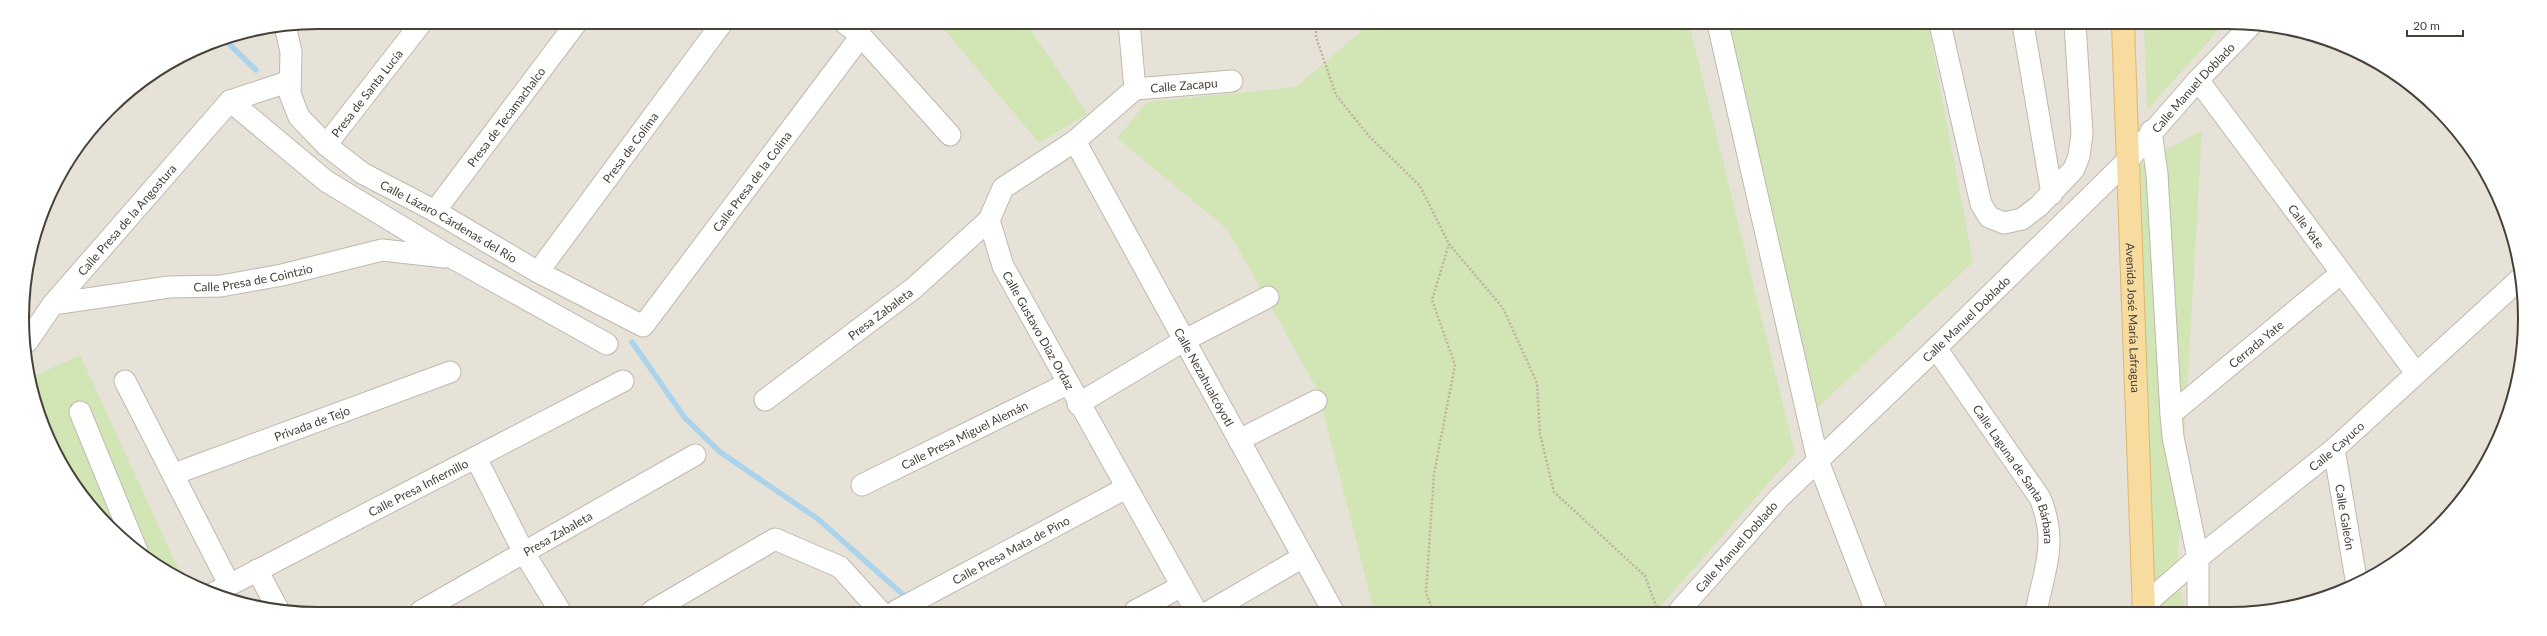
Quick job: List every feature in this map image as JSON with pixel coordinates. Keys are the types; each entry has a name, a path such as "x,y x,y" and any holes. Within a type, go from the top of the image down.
{"main road":[{"name":"Avenida José María Lafragua","path":"2124,29 2143,607"}],"street":[{"name":"Presa de Santa Lucía","path":"326,145 417,29"},
{"name":"Presa de Tecamachalco","path":"435,211 572,29"},
{"name":"Presa de Colima","path":"538,272 717,29"},
{"path":"852,29 861,36 950,135"},
{"path":"989,220 1004,188 1075,141 1135,89 1130,29"},
{"path":"1719,29 1818,461 1874,607"},
{"path":"1941,29 1981,204 1989,217 2004,223 2022,219 2046,200 2074,169 2079,156 2082,134 2075,29"},
{"path":"2024,29 2046,200 2054,232"},
{"name":"Calle Manuel Doblado","path":"1683,607 1779,498 1936,348 2129,159 2151,131 2245,30"},
{"name":"Calle Lázaro Cárdenas del Río","path":"287,31 291,52 290,94 299,117 326,145 362,173 435,211 538,272 643,326"},
{"name":"Calle Presa de la Colina","path":"643,326 861,36"},
{"name":"Calle Yate","path":"2198,80 2340,274 2416,374"},
{"path":"230,101 290,81"},
{"name":"Calle Zacapu","path":"1135,89 1232,81"},
{"name":"Calle Presa de Cointzio","path":"230,101 326,181 451,258 607,344"},
{"name":"Calle Presa de la Angostura","path":"30,338 53,304 230,101"},
{"path":"2151,131 2157,174 2173,437 2198,558 2198,607"},
{"name":"Calle Nezahualcóyotl","path":"1075,141 1330,607"},
{"name":"Calle Gustavo Díaz Ordaz","path":"989,220 1003,266 1078,404 1193,607"},
{"name":"Presa Zabaleta","path":"765,400 914,288 989,220"},
{"name":"Calle Presa de Cointzio","path":"53,304 169,287 221,286 282,275 382,250 451,258"},
{"name":"Cerrada Yate","path":"2171,414 2340,274"},
{"name":"Calle Cayuco","path":"2145,607 2198,558 2334,449 2516,282"},
{"path":"1078,404 1185,340 1268,297"},
{"name":"Calle Laguna de Santa Bárbara","path":"1936,348 2040,498 2047,517 2050,544 2037,607"},
{"name":"Privada de Tejo","path":"174,474 450,372"},
{"path":"125,381 174,474 221,589"},
{"name":"Calle Presa Infiernillo","path":"221,589 623,381"},
{"name":"Calle Presa Miguel Alemán","path":"862,485 1067,384"},
{"path":"1240,440 1316,401"},
{"path":"80,412 132,539"},
{"name":"Calle Galeón","path":"2334,449 2355,578"},
{"name":"Presa Zabaleta","path":"428,607 695,455"},
{"path":"476,458 524,552 558,607"},
{"name":"Calle Presa Mata de Pino","path":"900,607 1126,488"},
{"path":"659,607 775,539 840,566 887,607"},
{"path":"1218,607 1303,557"},
{"path":"257,570 275,604"},
{"path":"1144,607 1182,586"}],"path":[{"path":"1316,29 1316,37 1336,95 1370,136 1420,186 1450,244 1503,308 1537,383 1540,434 1554,492 1645,576 1656,607"},
{"path":"1431,607 1426,593 1434,474 1456,365 1432,300 1450,244"}],"shaded area":[{"path":"2229,29 2267,31 2322,44 2374,68 2390,78 2420,101 2446,127 2458,142 2469,157 2488,190 2503,225 2508,243 2516,280 2518,318 2516,356 2503,411 2488,446 2469,479 2458,494 2446,509 2420,535 2390,558 2374,568 2340,585 2304,597 2267,605 2229,607 318,607 280,605 225,592 173,568 157,558 127,535 101,509 78,479 68,462 51,429 44,411 31,356 29,318 31,280 44,225 68,173 78,157 101,127 127,101 142,89 173,68 190,59 225,44 243,39 280,31"}],"green space":[{"path":"944,29 1030,29 1087,114 1039,143"},
{"path":"1364,29 1690,29 1795,453 1660,607 1373,607 1318,391 1227,229 1117,138 1147,102 1296,87"},
{"path":"1727,29 1929,29 1973,262 1815,410"},
{"path":"2144,29 2219,29 2147,110"},
{"path":"2202,130 2177,569 2184,607 2149,607 2134,168"},
{"path":"80,355 180,572 157,558 127,535 101,509 89,494 68,462 51,429 44,411 35,376"}],"waterway":[{"path":"228,43 256,70"},
{"path":"632,342 685,418 720,452 818,519 908,599"}]}
